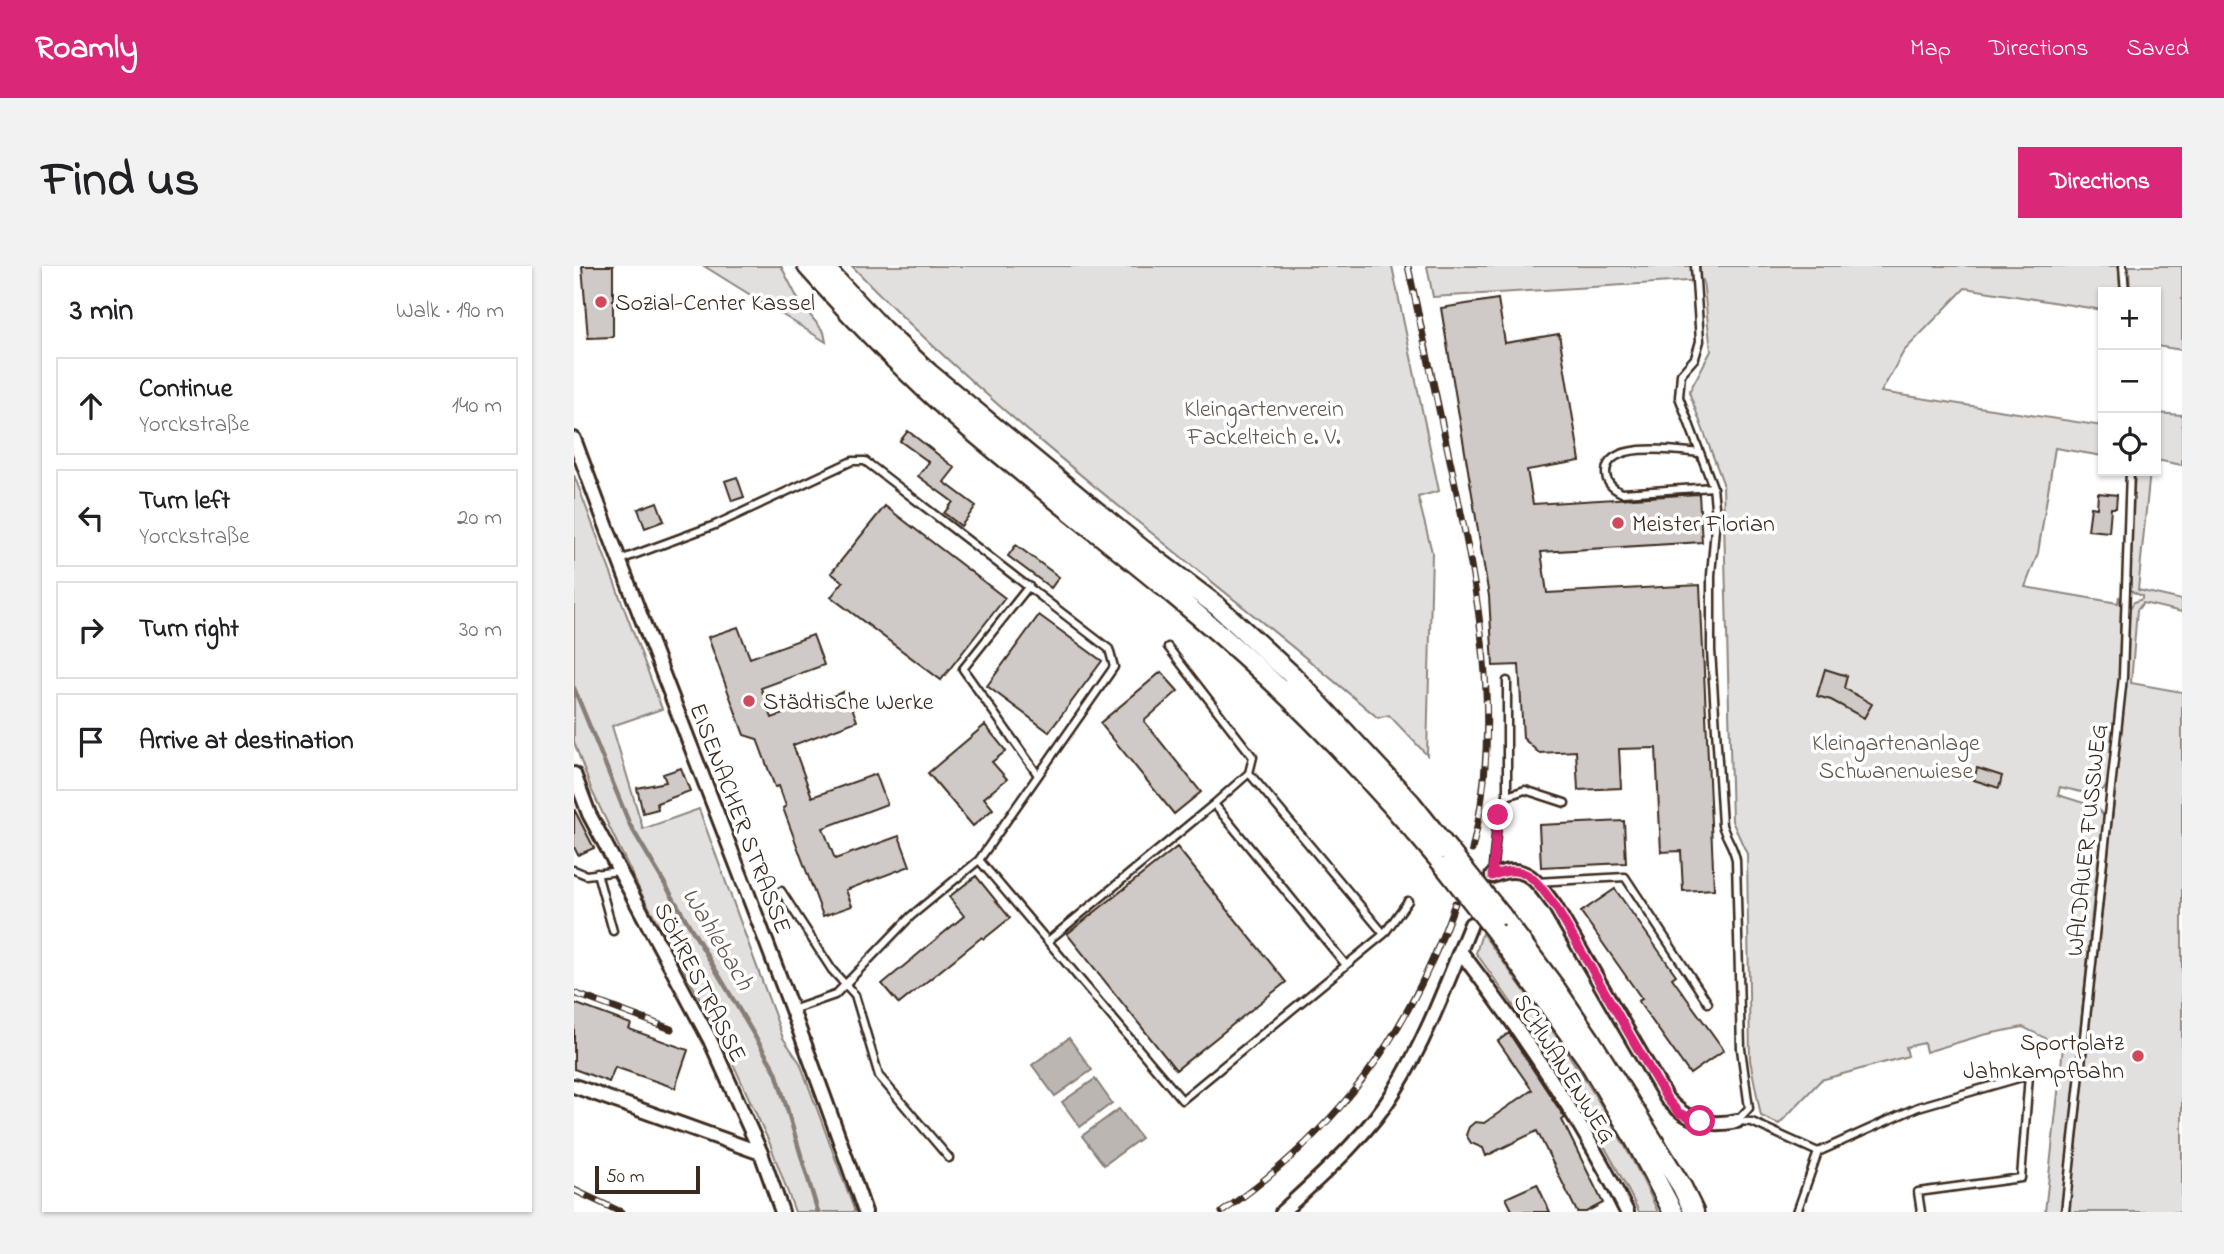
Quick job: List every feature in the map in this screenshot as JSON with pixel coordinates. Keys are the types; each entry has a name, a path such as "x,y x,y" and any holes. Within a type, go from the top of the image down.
{"main road":[{"path":"807,266 881,347 963,423 1068,507 1259,670 1448,860"},
{"path":"823,266 883,330 937,380 1143,550 1217,606 1292,675 1411,803 1448,860 1498,924 1554,986 1682,1186 1694,1212"},
{"path":"1498,924 1587,1059 1635,1140 1673,1212"}],"street":[{"name":"EISENACHER STRASSE","path":"574,439 717,809 865,1212"},
{"name":"SÖHRESTRASSE","path":"574,774 589,814 709,1040 761,1153 782,1212"},
{"path":"1492,876 1503,871 1519,871 1529,875 1555,906 1667,1099 1679,1113 1719,1125 1737,1121"},
{"path":"1282,1212 1347,1152 1395,1092 1430,1026 1471,924"},
{"name":"SCHWANENWEG","path":"1460,951 1527,1040 1589,1142 1627,1212"},
{"path":"574,1086 761,1153"}],"lane":[{"path":"1695,266 1700,341 1695,358 1681,374 1679,397 1713,486 1716,516 1711,650 1722,825 1736,859 1741,1049 1749,1108 1737,1121"},
{"path":"2123,266 2125,287"},
{"path":"1700,453 1659,449 1625,452 1606,468 1606,476 1610,485 1622,493 1713,486"},
{"path":"619,561 715,525 852,461 865,461 1109,649 1114,667 979,860 911,916 835,995 790,1010"},
{"name":"WALDAUER FUSSWEG","path":"2065,1212 2123,677 2130,476"},
{"path":"1029,586 963,669 1038,775"},
{"path":"1048,941 1249,773 1253,757 1168,647"},
{"path":"1492,876 1498,815 1507,796 1507,681"},
{"path":"1249,773 1384,934"},
{"path":"1507,796 1525,790 1565,803"},
{"path":"1214,804 1346,965"},
{"path":"979,860 1182,1100 1384,934 1408,901"},
{"path":"574,870 586,874 619,871"},
{"path":"597,873 613,931"},
{"path":"1536,882 1625,877 1708,1003"},
{"path":"781,891 832,970 855,995 879,1076 949,1158"},
{"path":"1797,1212 1818,1152 1918,1107 2029,1075 2021,1178 1919,1192 1921,1212"},
{"path":"1737,1121 1752,1122 1818,1152"}],"green space":[{"path":"704,266 781,266 800,303 824,332 826,342"},
{"name":"Kleingartenverein Fackelteich e. V.","path":"852,266 1392,266 1439,491 1418,497 1432,552 1427,755 1389,715 1378,718 1042,443 913,327"},
{"name":"Kleingartenanlage Schwanenwiese","path":"1427,266 2119,266 2120,287 2098,287 2098,309 1965,288 1904,351 1881,392 2098,425 2098,455 2055,448 2038,553 2025,587 2118,603 2119,596 2121,605 2119,677 2108,784 2099,792 2093,793 2060,787 2058,795 2097,807 2105,818 2095,885 2062,1212 2045,1212 2063,1047 2023,1027 1983,1035 1926,1052 1924,1043 1906,1047 1908,1056 1821,1080 1779,1124 1761,1116 1750,1060 1747,854 1732,821 1723,483 1689,392 1711,351 1703,280 1433,297"},
{"path":"2129,266 2182,266 2182,350 2161,347 2161,287 2130,287"},
{"path":"2161,413 2182,415 2182,465 2161,461"},
{"path":"574,475 662,709 612,726 643,829 699,809 783,1038 800,1063 855,1212 795,1212 770,1144 719,1033 641,893 592,791 574,742"},
{"name":"Sportplatz Jahnkampfbahn","path":"2135,476 2149,476 2138,590 2182,600 2182,612 2143,603 2137,610 2131,683 2182,692 2182,1212 2069,1212 2114,800 2130,608 2134,602 2142,599 2142,596 2129,587"},
{"path":"1482,933 1578,1068 1621,1139 1658,1212 1639,1212 1584,1112 1476,953"}],"shaded area":[{"path":"1069,1038 1092,1070 1055,1096 1032,1065"},
{"path":"1095,1079 1112,1103 1080,1127 1062,1102"},
{"path":"1119,1109 1141,1138 1104,1165 1082,1136"}],"building":[{"name":"Sozial-Center Kassel","path":"582,266 613,266 613,337 588,338"},
{"path":"1498,299 1505,343 1559,334 1580,461 1527,470 1533,504 1699,494 1702,542 1541,552 1547,593 1700,585 1714,889 1683,891 1681,851 1661,852 1656,748 1619,749 1621,788 1578,790 1576,751 1539,753 1523,738 1519,665 1493,666 1489,596 1441,308"},
{"path":"908,431 955,468 944,482 976,506 961,526 944,513 953,502 918,476 929,462 900,441"},
{"path":"737,477 744,497 732,501 725,481"},
{"path":"2098,493 2117,495 2116,508 2111,508 2109,532 2088,530 2091,507 2097,508"},
{"path":"657,502 664,521 645,528 638,509"},
{"path":"885,506 1005,598 941,680 831,597 843,582 831,573"},
{"path":"1016,545 1059,577 1051,588 1008,556"},
{"path":"1039,615 1102,661 1049,732 987,686"},
{"path":"738,627 750,658 813,635 824,665 761,688 772,718 846,691 857,721 793,745 812,797 876,774 887,804 823,828 835,859 899,836 910,866 846,890 852,906 823,916 783,808 786,806 779,786 775,787 757,739 744,735 708,637"},
{"path":"1825,669 1847,676 1844,688 1872,704 1864,718 1831,700 1817,696"},
{"path":"1161,672 1178,691 1144,721 1201,792 1174,814 1100,723"},
{"path":"985,725 1006,751 992,762 1007,779 984,798 993,809 973,826 928,773"},
{"path":"681,768 690,791 657,803 658,809 643,813 637,788 666,782 663,774"},
{"path":"1977,768 2002,776 1999,788 1974,780"},
{"path":"574,809 594,848 578,855 574,847"},
{"path":"1624,821 1626,863 1541,867 1539,825"},
{"path":"1177,847 1286,982 1176,1070 1067,934"},
{"path":"976,876 1010,918 984,939 982,937 899,1004 882,984 964,916 949,897"},
{"path":"1615,889 1676,975 1672,978 1724,1050 1690,1074 1638,1001 1642,999 1581,912"},
{"path":"574,1003 631,1024 629,1029 688,1050 675,1088 615,1067 609,1082 574,1069"},
{"path":"1509,1033 1565,1118 1562,1120 1603,1203 1586,1212 1577,1212 1537,1131 1486,1156 1483,1148 1471,1143 1466,1135 1475,1122 1484,1123 1532,1090 1498,1041"},
{"path":"1537,1184 1550,1212 1513,1212 1506,1198"}],"waterway":[{"name":"Wahlebach","path":"574,688 630,825 776,1072 818,1212"}],"railway":[{"path":"1408,266 1461,512 1484,657 1486,754 1472,850"},
{"path":"1222,1212 1301,1148 1334,1114 1364,1077 1415,996 1455,903"},
{"path":"574,993 671,1029"},
{"path":"574,1190 621,1212"}],"place":[{"name":"Sozial-Center Kassel","path":"601,302"},
{"name":"Meister Florian","path":"1618,523"},
{"name":"Städtische Werke","path":"749,701"},
{"name":"Sportplatz Jahnkampfbahn","path":"2138,1056"}],"route":[{"path":"1498,815 1492,876 1503,871 1519,871 1536,882 1555,906 1667,1099 1679,1113 1700,1121"}]}
